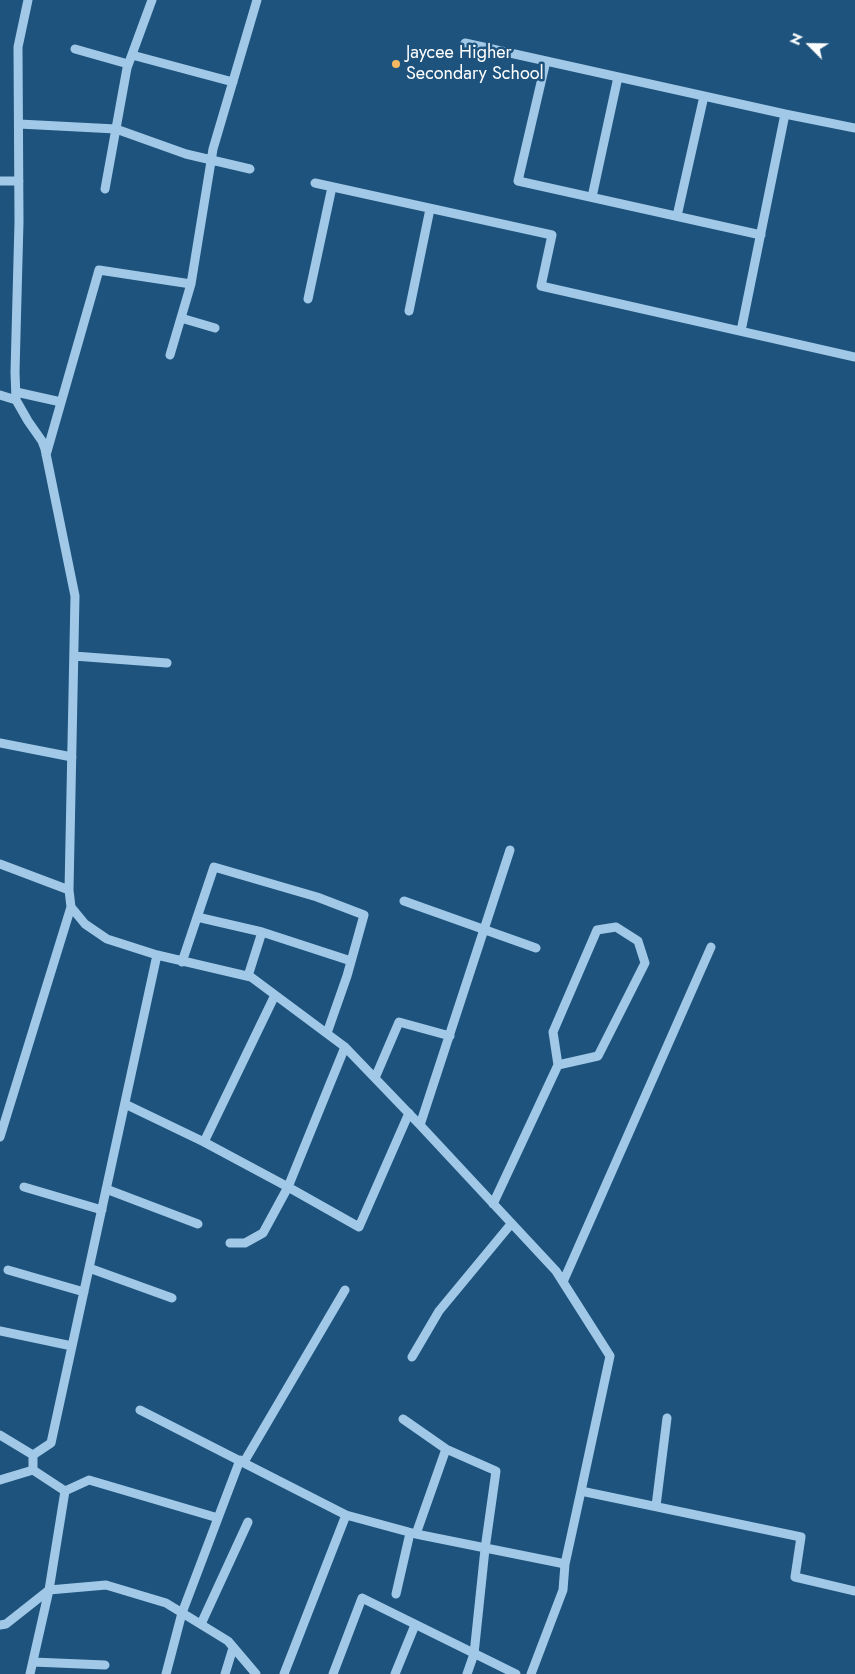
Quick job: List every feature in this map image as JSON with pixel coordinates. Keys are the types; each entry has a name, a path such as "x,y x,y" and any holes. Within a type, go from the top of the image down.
{"street":[{"path":"0,1137 71,907 75,596 42,441 28,421 16,396 19,181 18,47 28,0"},
{"path":"105,189 130,59 152,0"},
{"path":"170,355 191,284 212,160 257,0"},
{"path":"465,43 855,128"},
{"path":"75,49 233,82"},
{"path":"546,61 518,181 761,235"},
{"path":"592,197 618,77"},
{"path":"677,216 704,96"},
{"path":"741,332 785,114"},
{"path":"18,124 116,129 186,154 250,169"},
{"path":"0,181 19,181"},
{"path":"315,183 552,235 541,286 855,357"},
{"path":"308,298 332,187"},
{"path":"409,311 430,209"},
{"path":"46,456 100,270 191,284"},
{"path":"181,318 216,328"},
{"path":"0,394 62,402"},
{"path":"74,656 167,663"},
{"path":"0,743 72,757"},
{"path":"420,1125 510,850"},
{"path":"0,864 70,890"},
{"path":"182,962 214,867 317,897 364,915 327,1033"},
{"path":"404,901 536,948"},
{"path":"71,907 85,924 107,938 182,962 248,976 345,1047 556,1271 610,1356 565,1564 563,1590 531,1674"},
{"path":"197,917 262,932 351,961"},
{"path":"493,1204 558,1065 553,1032 597,930 616,927 638,941 645,963 598,1056 558,1065"},
{"path":"248,976 262,932"},
{"path":"563,1282 711,947"},
{"path":"33,1456 51,1443 157,955"},
{"path":"204,1142 275,994"},
{"path":"375,1078 399,1022 450,1036"},
{"path":"230,1243 245,1243 263,1233 288,1187 345,1047"},
{"path":"124,1104 204,1142 359,1228 409,1113"},
{"path":"24,1187 102,1210"},
{"path":"106,1189 198,1224"},
{"path":"412,1357 438,1311 511,1224"},
{"path":"89,1268 172,1298"},
{"path":"8,1270 84,1292"},
{"path":"166,1674 182,1613 242,1461 345,1290"},
{"path":"0,1331 72,1346"},
{"path":"140,1410 346,1515 413,1533 565,1564"},
{"path":"656,1506 667,1418"},
{"path":"403,1419 446,1449 496,1471 485,1548 474,1654 467,1674"},
{"path":"0,1435 33,1456"},
{"path":"396,1594 413,1533 446,1449"},
{"path":"33,1456 34,1470"},
{"path":"0,1480 34,1470"},
{"path":"34,1470 65,1491"},
{"path":"65,1491 89,1480 218,1518"},
{"path":"30,1674 49,1590 65,1491"},
{"path":"580,1491 801,1537 795,1577 855,1591"},
{"path":"284,1674 346,1515"},
{"path":"201,1624 248,1522"},
{"path":"0,1625 6,1624 49,1590 106,1585 166,1603 228,1641 256,1674"},
{"path":"334,1674 362,1598 516,1674"},
{"path":"395,1674 415,1624"},
{"path":"225,1674 233,1648"},
{"path":"33,1662 105,1665"}],"place":[{"name":"Jaycee Higher Secondary School","path":"396,64"}]}
